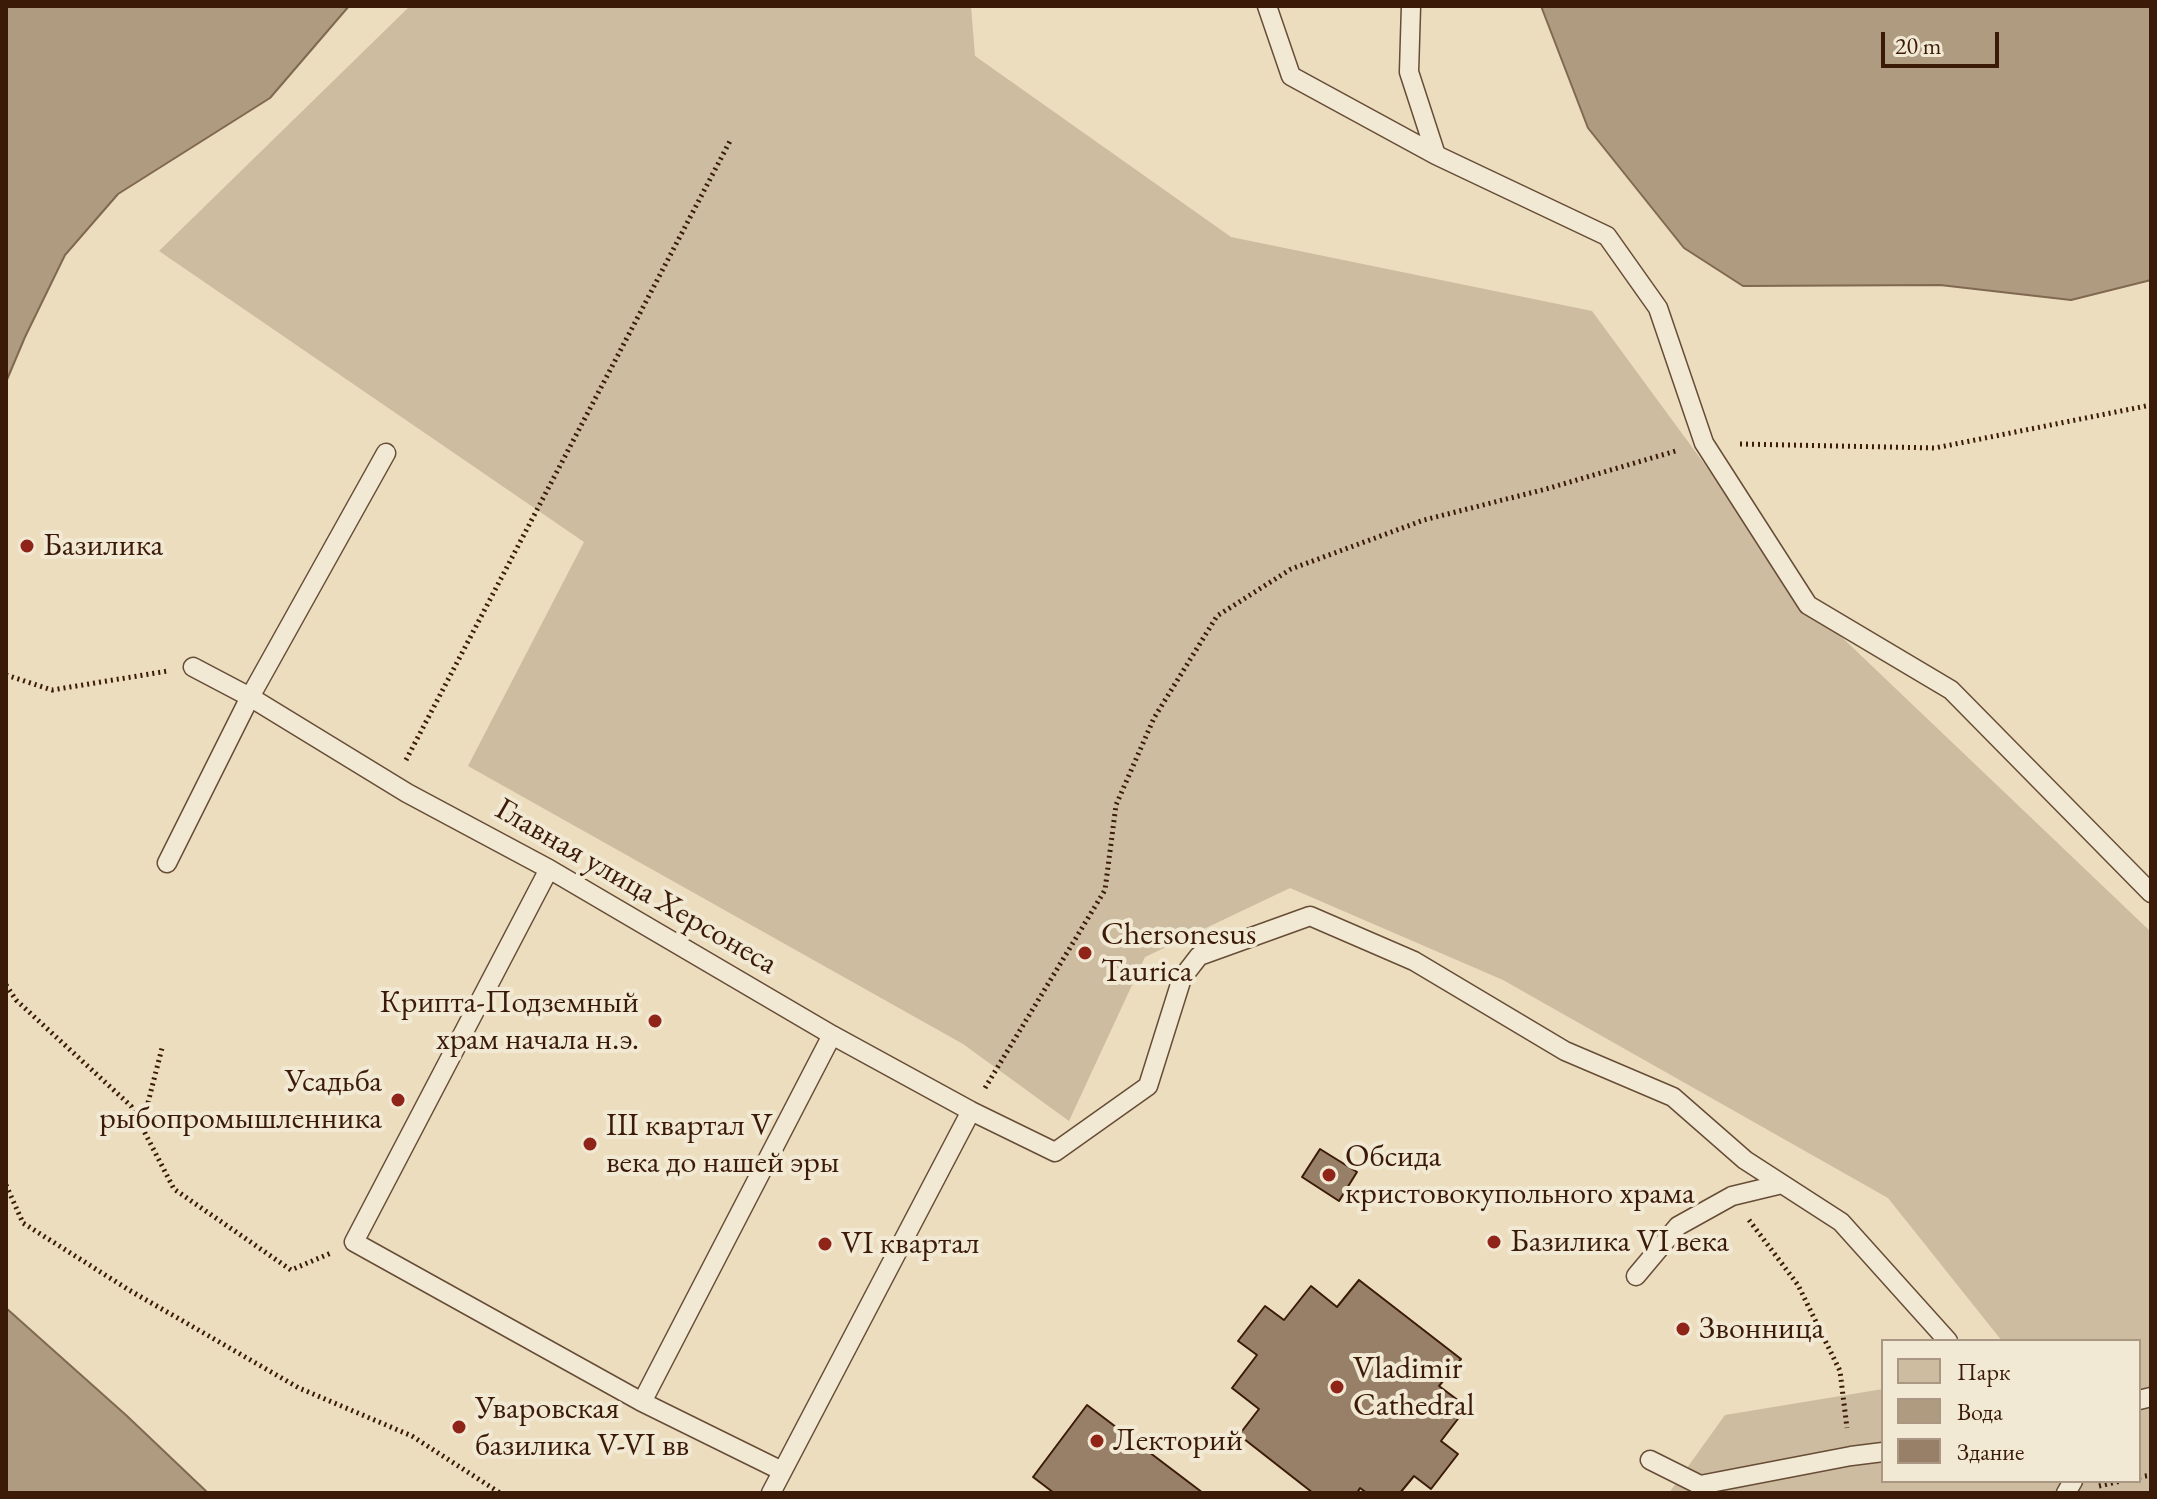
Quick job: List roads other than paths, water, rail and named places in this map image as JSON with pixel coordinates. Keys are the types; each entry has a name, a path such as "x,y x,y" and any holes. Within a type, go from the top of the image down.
{"lane":[{"path":"1267,6 1291,76 1436,155 1607,236 1658,308 1704,443 1808,605 1951,690 2151,893"},
{"path":"1411,6 1409,72 1436,155"},
{"path":"167,863 250,697 386,453"},
{"name":"Главная улица Херсонеса","path":"193,667 250,697 393,785 549,869 832,1035 971,1111 1055,1152 1148,1086 1182,978 1199,956 1310,916 1414,961 1565,1051 1673,1097 1745,1160 1782,1184"},
{"path":"549,869 354,1242 642,1402 782,1471"},
{"path":"642,1402 832,1035"},
{"path":"771,1493 971,1111"},
{"path":"1636,1276 1678,1226 1732,1196 1782,1184 1841,1222 1946,1339"},
{"path":"1650,1460 1707,1489 1851,1456 1881,1452"}],"water":[{"path":"6,6 349,6 270,98 118,194 65,255 6,382"},
{"path":"1541,6 2151,6 2151,280 2071,300 1940,285 1743,286 1684,248 1588,128"},
{"path":"6,1308 127,1416 208,1493 6,1493"}],"place":[{"name":"Базилика","path":"27,546"},
{"name":"Chersonesus Taurica","path":"1085,953"},
{"name":"Крипта-Подземный храм начала н.э.","path":"655,1021"},
{"name":"Усадьба рыбопромышленника","path":"398,1100"},
{"name":"III квартал V века до нашей эры","path":"590,1144"},
{"name":"Обсида кристовокупольного храма","path":"1329,1175"},
{"name":"Базилика VI века","path":"1494,1242"},
{"name":"VI квартал","path":"825,1244"},
{"name":"Звонница","path":"1683,1329"},
{"name":"Vladimir Cathedral","path":"1337,1387"},
{"name":"Уваровская базилика V-VI вв","path":"459,1427"},
{"name":"Лекторий","path":"1097,1441"}]}
